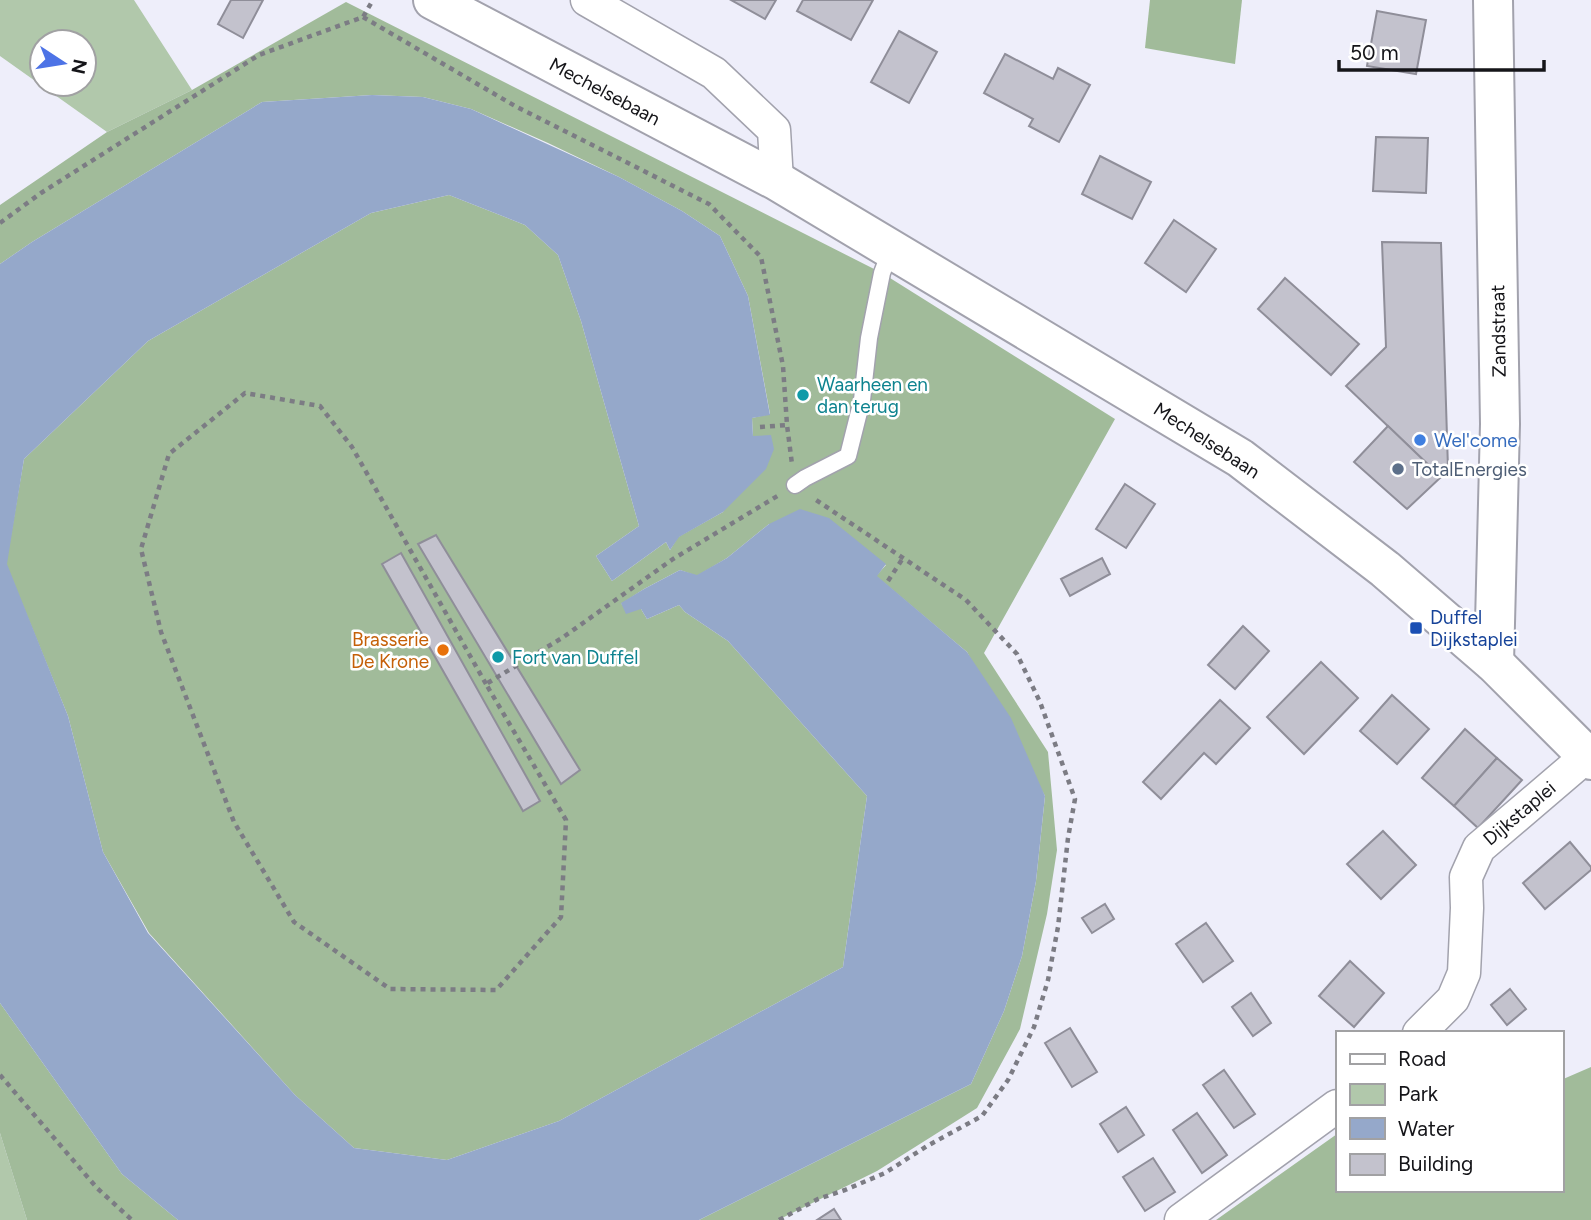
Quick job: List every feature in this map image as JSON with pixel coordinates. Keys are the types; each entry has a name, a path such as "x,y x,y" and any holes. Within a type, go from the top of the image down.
{"main road":[{"name":"Mechelsebaan","path":"433,0 778,181 1240,458 1385,569 1494,663 1589,758"},
{"name":"Zandstraat","path":"1493,0 1500,424 1494,663"}],"street":[{"path":"587,0 714,73 774,130 778,181"},
{"name":"Dijkstaplei","path":"1421,1031 1453,999 1464,973 1466,877 1479,848 1589,758"},
{"path":"1181,1220 1336,1107"}],"lane":[{"path":"795,485 848,456 862,400 869,338 882,272 891,249"}],"path":[{"path":"0,223 41,193 260,55 363,17 373,0"},
{"path":"363,17 515,106 709,204 761,257 783,366 786,425 795,485 966,600 1017,654 1041,702 1075,799 1048,980 1034,1027 1008,1080 982,1116 927,1146 886,1173 818,1199 779,1220"},
{"path":"245,393 320,406 352,447 486,684 566,820 561,917 496,989 390,989 294,922 234,822 161,632 141,550 169,454 245,393"},
{"path":"760,427 786,425"},
{"path":"486,684 562,638 673,559 795,485"},
{"path":"888,581 903,558"},
{"path":"0,1075 97,1188 132,1220"}],"green space":[{"path":"0,0 134,0 192,90 107,132 59,98 98,98 98,28 28,28 28,76 0,56"},
{"path":"1150,0 1242,0 1235,64 1145,48"},
{"path":"346,2 882,273 1115,419 984,653 1048,752 1057,850 1047,914 1020,1029 977,1108 877,1171 778,1220 699,1220 971,1084 1004,1011 1022,956 1036,881 1045,796 967,652 876,576 886,565 769,524 727,558 697,576 680,570 621,604 641,609 647,619 679,605 728,641 867,796 843,967 559,1121 447,1160 354,1148 295,1095 149,933 103,852 68,716 6,564 24,459 148,341 371,213 449,195 525,225 558,255 581,321 639,526 596,556 612,581 666,542 670,550 678,537 723,512 753,437 752,418 770,414 748,296 720,236 682,211 548,143 471,109 423,97 372,95 262,102 0,264 0,205 107,132 192,90"},
{"path":"0,1003 122,1174 178,1220 27,1220 0,1133"},
{"path":"1591,1067 1591,1220 1216,1220 1336,1135 1336,1192 1563,1192 1563,1079"},
{"path":"0,1133 27,1220 0,1220"}],"water":[{"path":"372,95 423,97 471,109 619,177 682,211 720,236 748,296 770,415 752,418 753,436 771,435 774,449 766,469 723,512 679,537 670,550 666,542 612,581 596,556 639,526 581,321 558,255 525,225 449,195 371,213 148,341 24,459 7,564 68,716 103,852 148,933 295,1095 354,1148 447,1160 559,1121 843,967 867,796 728,641 679,605 647,619 641,609 626,614 621,603 680,570 697,575 727,558 769,524 800,509 829,518 886,564 877,576 967,652 1011,718 1045,796 1036,881 1022,956 1004,1011 971,1084 699,1220 178,1220 122,1174 0,1003 0,264 262,102"}],"building":[{"path":"231,0 263,0 243,38 218,24"},
{"path":"731,0 776,0 765,19"},
{"path":"803,0 873,0 851,40 797,11"},
{"path":"1377,11 1426,20 1416,74 1367,66"},
{"path":"899,31 937,52 909,103 871,82"},
{"path":"1005,54 1053,79 1058,68 1090,85 1059,142 1029,126 1033,119 984,93"},
{"path":"1376,137 1428,138 1426,193 1373,191"},
{"path":"1100,156 1151,182 1132,219 1082,194"},
{"path":"1174,220 1216,249 1186,292 1145,263"},
{"path":"1382,242 1441,243 1448,469 1441,477 1346,386 1386,347"},
{"path":"1285,278 1359,344 1331,375 1258,309"},
{"name":"TotalEnergies","path":"1388,426 1441,477 1407,509 1354,462"},
{"path":"1125,484 1155,504 1126,548 1096,529"},
{"name":"Fort van Duffel","path":"436,535 580,770 561,784 418,544"},
{"path":"401,553 540,801 523,811 382,564"},
{"path":"1102,558 1110,574 1070,596 1061,579"},
{"path":"1243,626 1269,651 1235,689 1208,665"},
{"path":"1321,662 1358,698 1304,754 1267,717"},
{"path":"1392,695 1429,729 1397,764 1360,731"},
{"path":"1220,700 1250,728 1216,764 1204,753 1161,799 1143,782"},
{"path":"1465,729 1497,758 1454,806 1422,778"},
{"path":"1497,758 1522,780 1478,828 1454,806"},
{"path":"1383,831 1416,865 1381,899 1347,864"},
{"path":"1570,842 1591,870 1545,909 1523,883"},
{"path":"1105,904 1114,919 1092,933 1082,918"},
{"path":"1206,923 1233,961 1203,982 1176,944"},
{"path":"1350,961 1384,993 1354,1027 1319,996"},
{"path":"1510,989 1526,1009 1507,1025 1491,1005"},
{"path":"1251,993 1271,1023 1253,1036 1232,1007"},
{"path":"1070,1028 1097,1072 1072,1087 1045,1043"},
{"path":"1224,1070 1255,1114 1234,1128 1203,1085"},
{"path":"1126,1107 1144,1135 1118,1152 1100,1124"},
{"path":"1197,1113 1227,1155 1202,1173 1173,1130"},
{"path":"1153,1158 1175,1192 1145,1211 1123,1177"},
{"path":"834,1209 841,1220 817,1220"}],"place":[{"name":"Waarheen en dan terug","path":"803,395"},
{"name":"Wel'come","path":"1420,440"},
{"name":"TotalEnergies","path":"1398,469"},
{"name":"Duffel Dijkstaplei","path":"1416,628"},
{"name":"Brasserie De Krone","path":"443,650"},
{"name":"Fort van Duffel","path":"498,657"}]}
